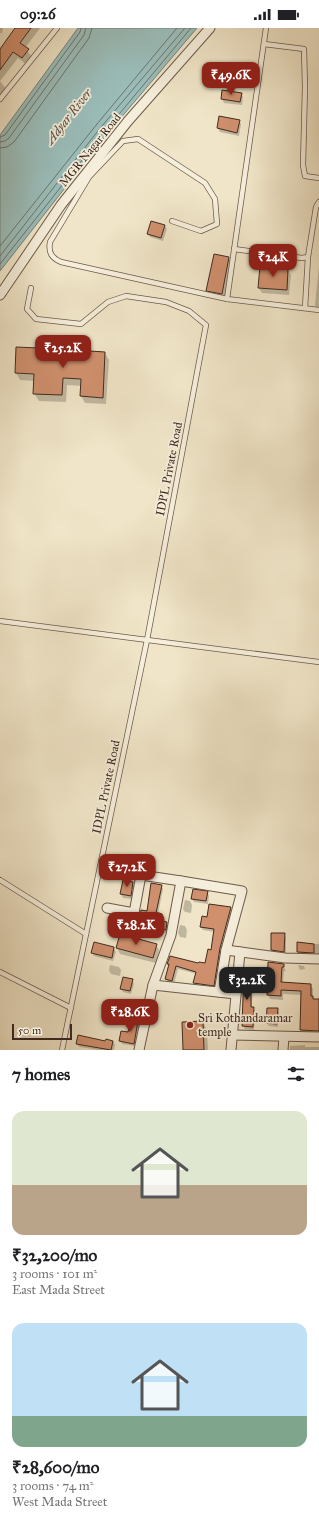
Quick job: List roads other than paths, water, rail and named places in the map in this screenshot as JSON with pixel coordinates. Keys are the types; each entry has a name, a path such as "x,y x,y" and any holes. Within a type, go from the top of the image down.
{"street":[{"name":"MGR Nagar Road","path":"0,295 61,205 128,120 210,28"},
{"path":"107,908 134,913 141,875 242,891 226,950 219,992"},
{"path":"139,1050 153,985 171,935 181,881"},
{"path":"226,950 285,958 319,959"},
{"path":"231,1050 240,952"},
{"path":"153,985 236,994"},
{"path":"232,1035 319,1037"},
{"path":"283,1050 284,1037"}],"lane":[{"path":"0,99 58,28"},
{"path":"227,299 266,28"},
{"path":"264,44 304,49 304,176 319,178"},
{"path":"172,221 201,231 217,224 215,199 205,183 138,139 123,141 90,177 50,242 48,249 51,255 61,262 227,299 319,310"},
{"path":"305,308 308,257 315,214 319,202"},
{"path":"234,249 302,258 308,257"},
{"name":"IDPL Private Road","path":"31,288 27,309 36,319 81,324 108,302 126,296 166,302 189,311 206,324 147,640 62,1050"},
{"path":"0,620 319,662"},
{"path":"0,880 86,934"},
{"path":"0,972 71,1008"}],"water":[{"name":"Adyar River","path":"78,28 197,28 108,133 0,271 0,135"}],"place":[{"name":"Sri Kothandaramar temple","path":"190,1025"}]}
